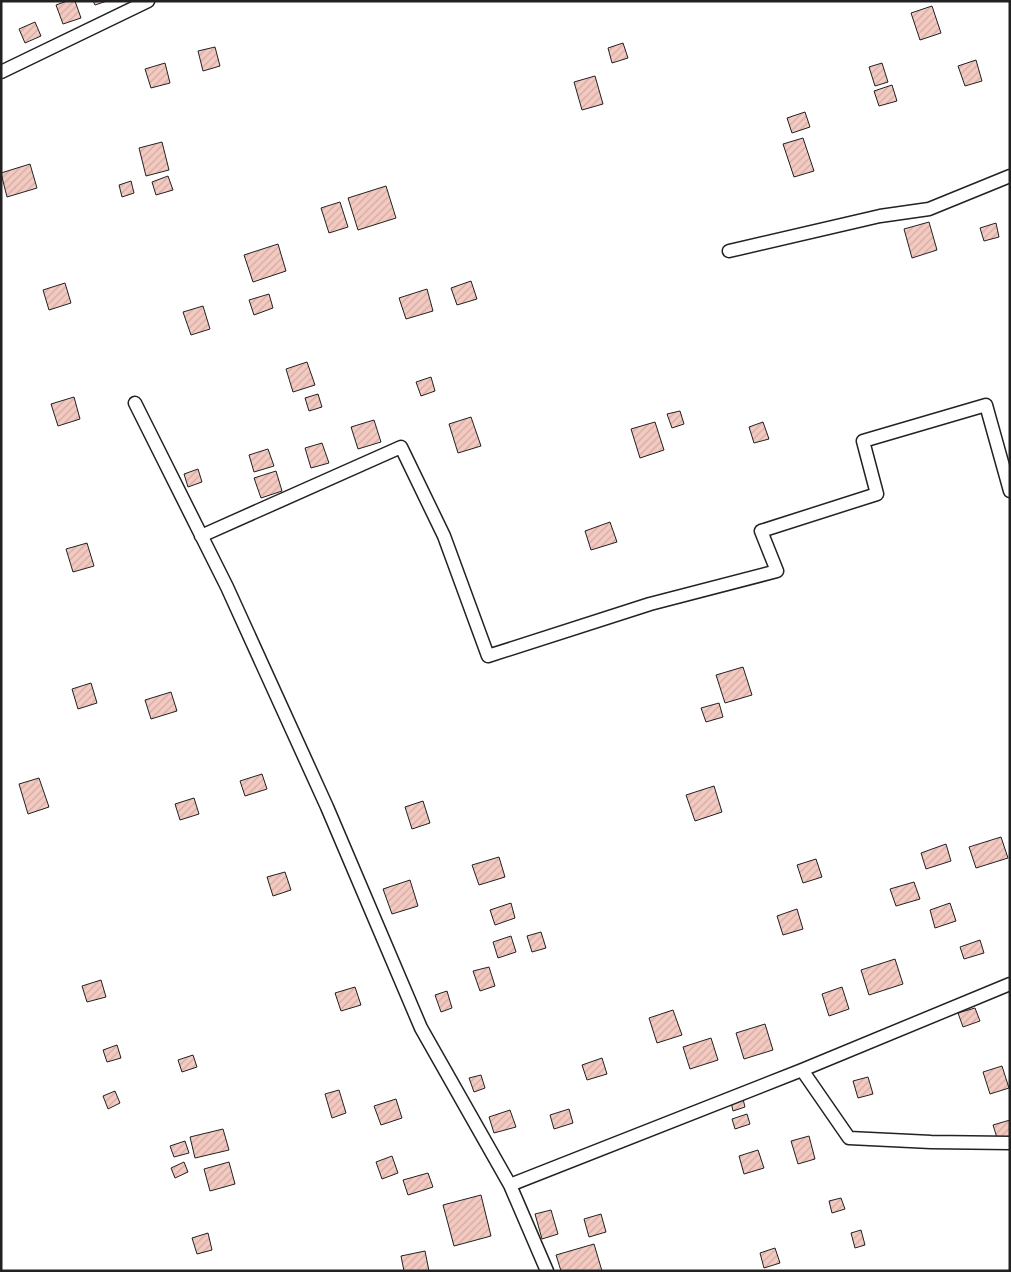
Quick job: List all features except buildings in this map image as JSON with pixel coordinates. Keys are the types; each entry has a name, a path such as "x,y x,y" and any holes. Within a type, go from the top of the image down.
{"street":[{"path":"1,72 148,1"},
{"path":"729,251 880,216 929,209 1010,176"},
{"path":"135,402 227,588 327,807 421,1028 510,1185 547,1271"},
{"path":"201,536 401,447 444,536 488,656 650,604 777,572 761,531 877,494 863,442 986,405 1010,490"},
{"path":"510,1185 802,1070 1010,984"},
{"path":"802,1070 849,1138 1010,1143"}]}
